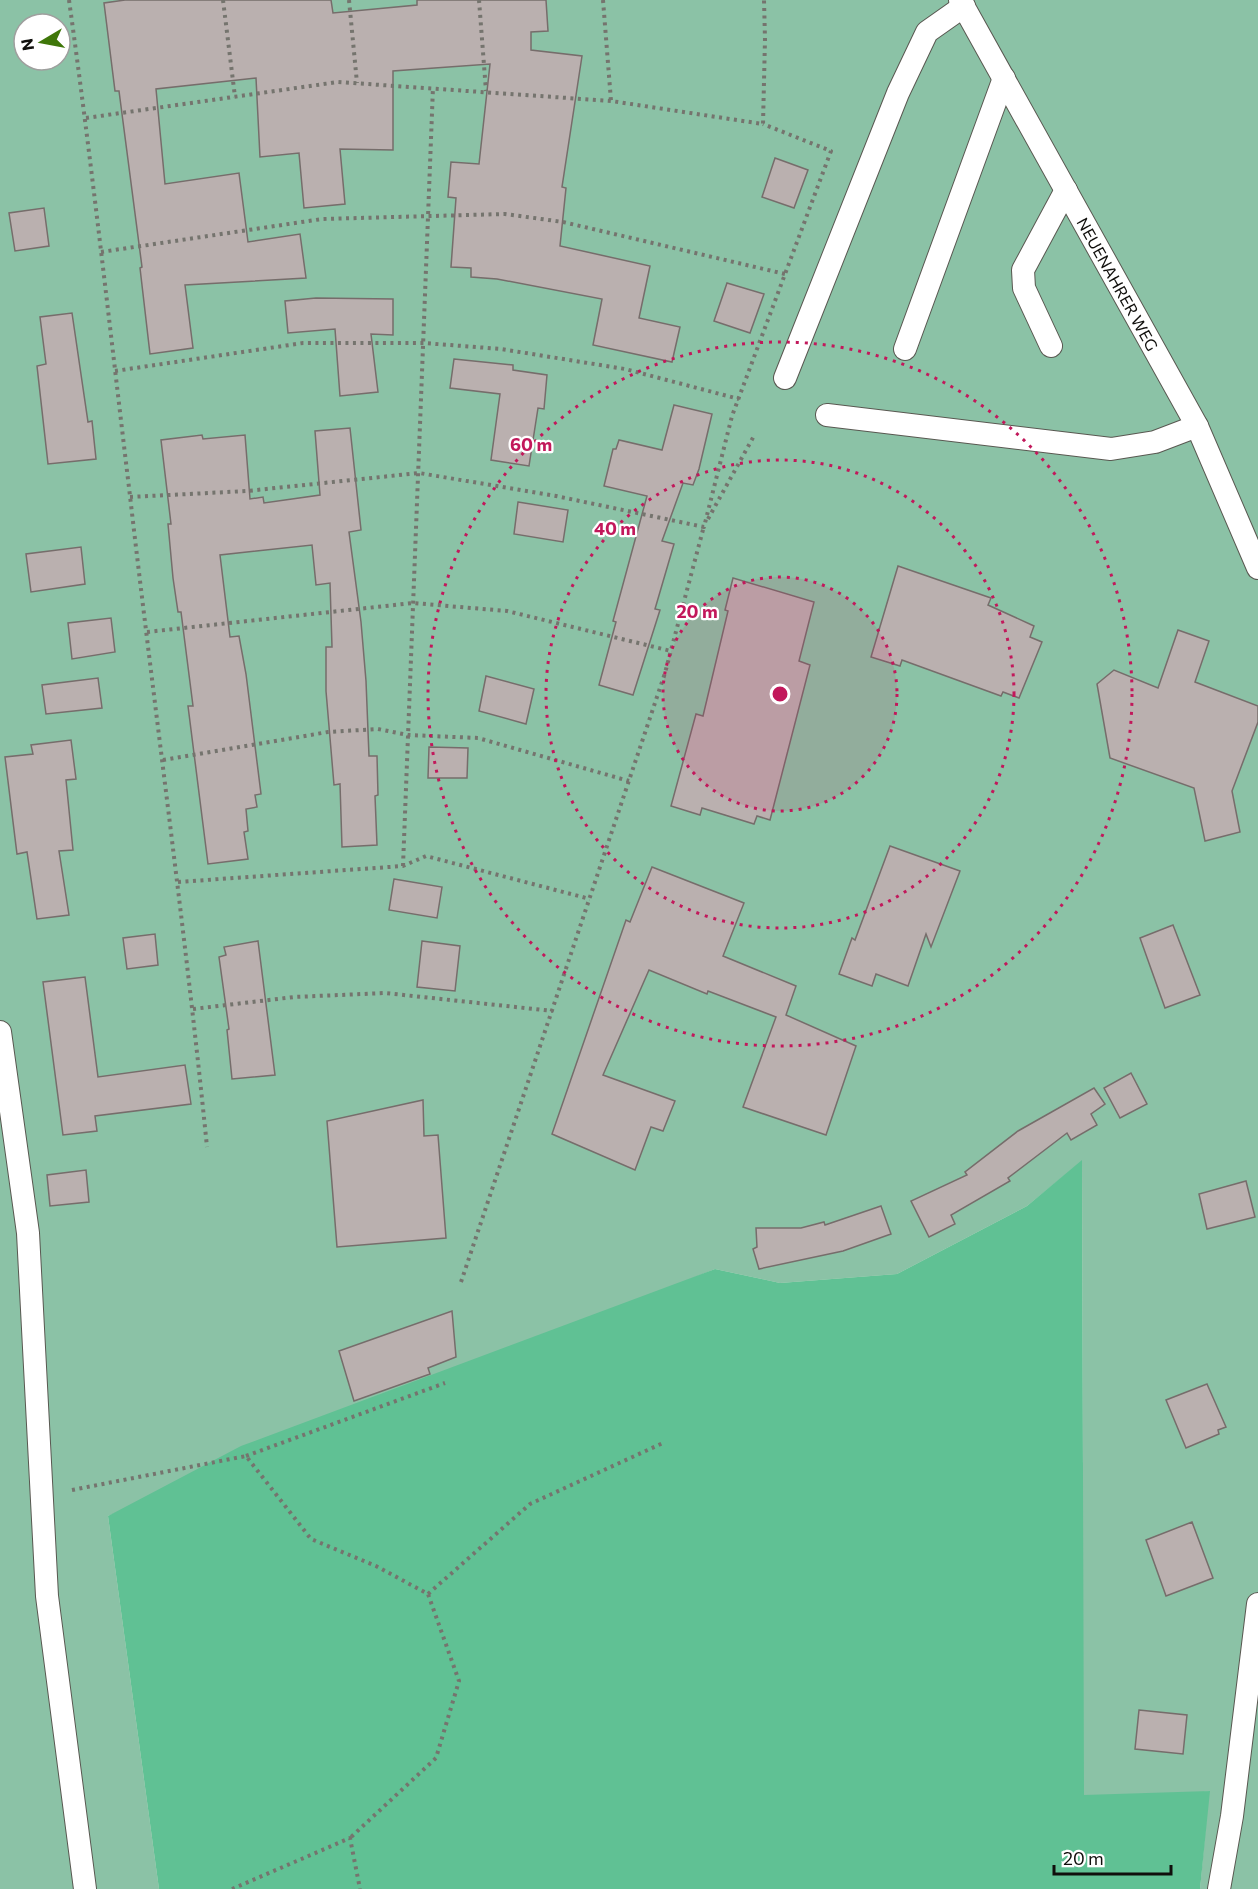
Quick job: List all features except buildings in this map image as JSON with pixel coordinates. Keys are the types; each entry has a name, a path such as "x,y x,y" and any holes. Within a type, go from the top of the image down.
{"lane":[{"name":"NEUENAHRER WEG","path":"962,3 1197,426 1258,568"},
{"path":"785,378 908,73 927,32 962,3"},
{"path":"905,349 1004,78"},
{"path":"1051,346 1024,288 1023,270 1066,190"},
{"path":"827,415 1111,449 1155,442 1197,426"},
{"path":"0,1032 28,1233 47,1596 85,1889"},
{"path":"1219,1889 1232,1816 1258,1604"}],"path":[{"path":"69,0 178,882 207,1147"},
{"path":"223,0 235,97"},
{"path":"349,0 357,83"},
{"path":"479,0 486,91"},
{"path":"603,0 611,100"},
{"path":"763,124 764,0"},
{"path":"85,118 338,82 611,100 763,124 831,151 732,416 671,651 461,1282"},
{"path":"403,866 433,87"},
{"path":"101,252 322,219 505,214 563,222 785,273"},
{"path":"116,371 303,343 423,343 501,349 625,369 739,399"},
{"path":"704,527 755,434"},
{"path":"130,497 247,491 419,473 556,496 704,527"},
{"path":"147,632 413,603 507,611 671,651"},
{"path":"163,760 328,732 378,729 408,735 478,738 629,781"},
{"path":"178,882 403,866 426,856 590,899"},
{"path":"193,1009 294,997 385,993 553,1011"},
{"path":"42,1495 246,1456 445,1383"},
{"path":"428,1594 530,1504 663,1443"},
{"path":"232,1889 350,1838 436,1758 459,1681 428,1594 376,1566 311,1539 246,1456"},
{"path":"350,1838 360,1889"}],"green space":[{"path":"0,0 1258,0 1258,1889 1200,1889 1209,1791 638,1889 1083,1462 1082,1161 1027,1206 897,1274 780,1283 715,1269 108,1516 159,1889 0,1889"},
{"path":"1082,1160 1084,1795 1210,1791 1200,1889 159,1889 108,1516 241,1446 715,1269 780,1283 897,1274 1027,1206"}]}
